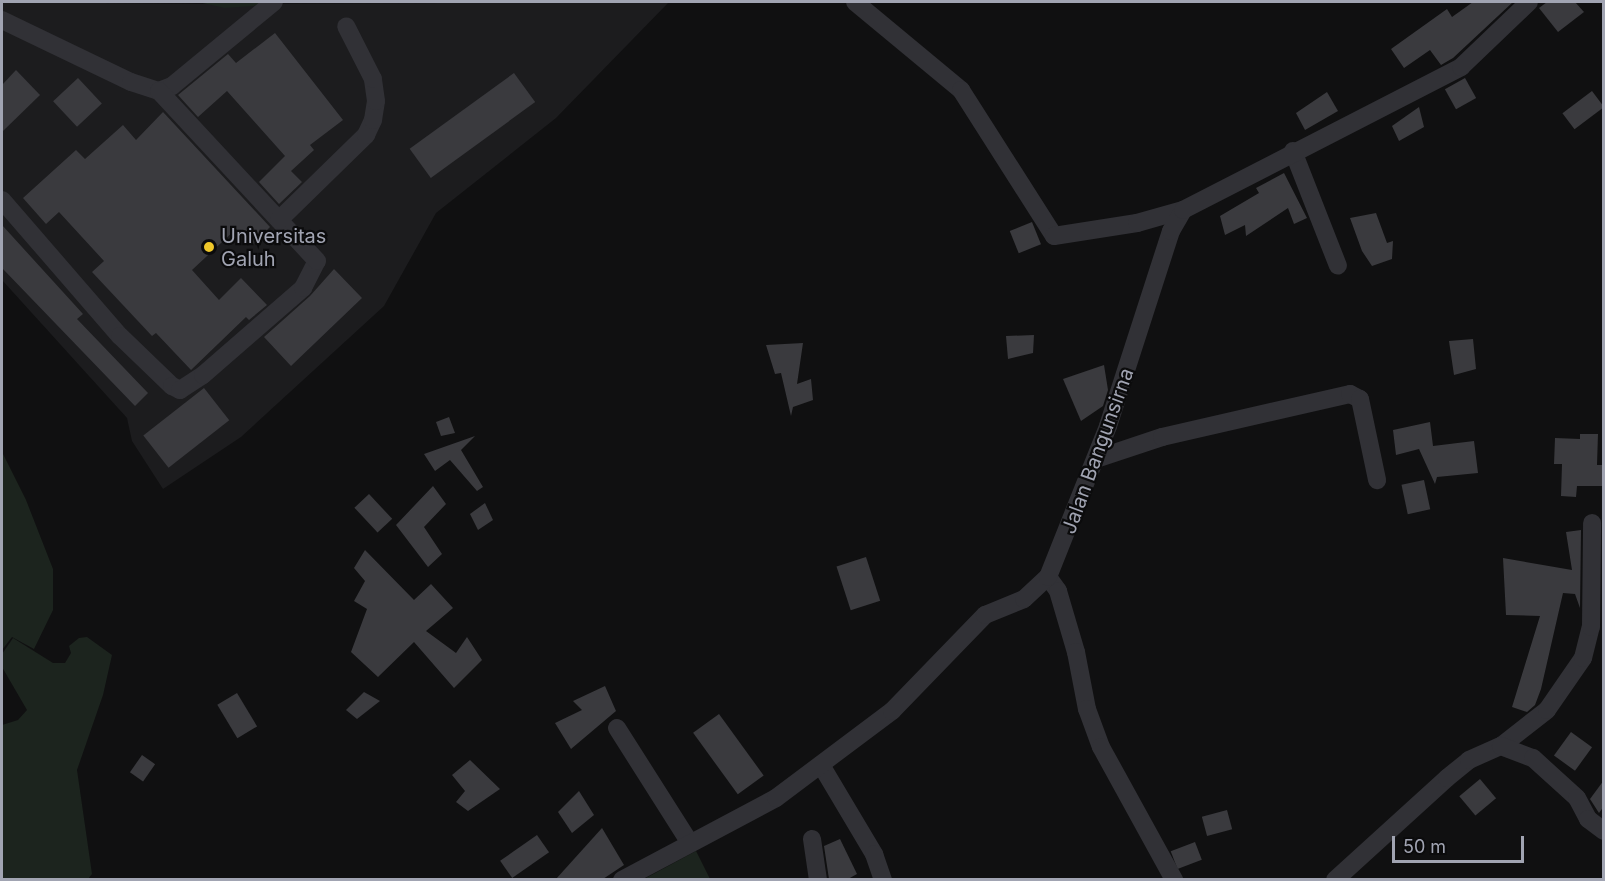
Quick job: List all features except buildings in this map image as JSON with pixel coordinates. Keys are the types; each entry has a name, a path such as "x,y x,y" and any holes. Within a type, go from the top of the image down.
{"street":[{"path":"159,91 172,86 274,2"},
{"path":"855,2 960,90 1054,236 1137,223 1183,210 1293,151 1461,67 1529,2"},
{"path":"2,20 131,82 159,91 317,261 316,269 303,288 203,375 180,390 120,336 2,200"},
{"path":"279,220 366,135 374,120 376,101 373,79 346,26"},
{"path":"1293,151 1338,266"},
{"name":"Jalan Bangunsirna","path":"622,879 751,814 821,765 907,697 985,615 1024,599 1048,577 1096,459 1171,231 1183,210"},
{"path":"1096,459 1162,437 1350,394 1359,399 1377,480"},
{"path":"1335,879 1469,760 1501,746 1547,710 1581,664 1591,627 1592,523"},
{"path":"1048,577 1058,591 1087,709 1101,747 1174,879"},
{"path":"617,728 690,843"},
{"path":"1501,746 1533,758 1577,798 1588,819 1604,831"},
{"path":"821,765 874,854 883,879"},
{"path":"812,839 818,879"}],"shaded area":[{"name":"Universitas Galuh","path":"2,2 203,4 669,2 556,118 436,213 384,306 241,437 163,489 132,441 127,418 2,280"},
{"path":"198,2 263,2 254,6 225,8"},
{"path":"2,452 26,500 53,569 53,610 34,649 12,637 2,650"},
{"path":"87,637 112,655 103,695 77,770 92,874 88,879 2,879 2,725 18,720 27,710 2,667 2,654 13,638 53,663 65,663 71,653 69,646 79,638"},
{"path":"696,851 710,879 644,879"}],"place":[{"name":"Universitas Galuh","path":"209,247"}]}
